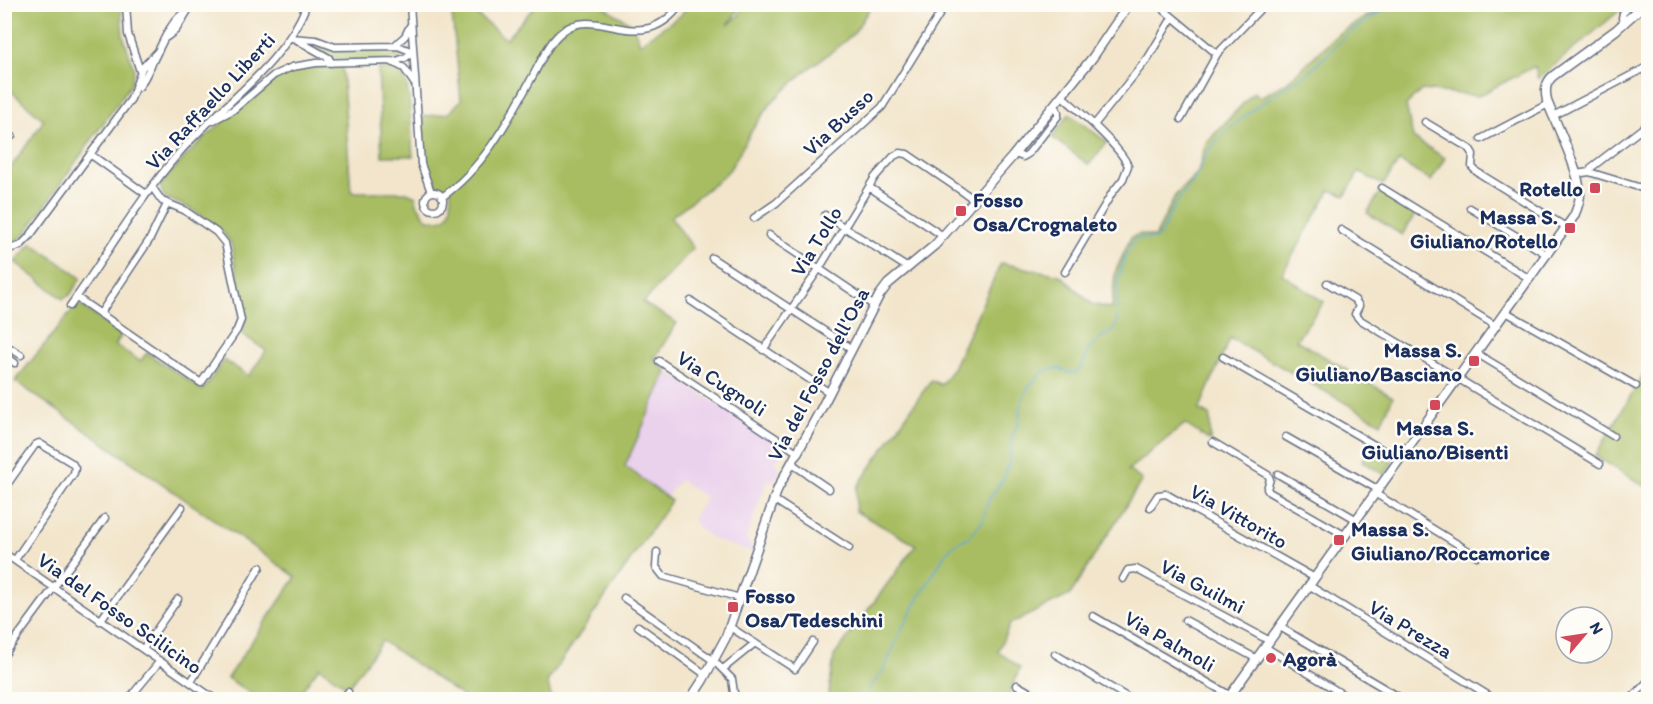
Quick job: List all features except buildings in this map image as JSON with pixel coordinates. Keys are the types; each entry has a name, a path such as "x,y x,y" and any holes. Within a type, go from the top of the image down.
{"street":[{"path":"126,4 126,24 140,64 140,73"},
{"path":"4,250 16,247 26,240 145,78 179,16 185,14 192,4"},
{"name":"Via Raffaello Liberti","path":"70,306 146,194 206,123 272,63 298,27 307,4"},
{"path":"410,4 421,164 431,192"},
{"path":"442,197 464,180 477,166 518,103 554,39 564,30 582,24 642,31 668,18 681,4"},
{"name":"Via Busso","path":"754,218 777,201 879,110 894,91 946,4"},
{"path":"1156,4 1217,54"},
{"path":"1181,119 1217,54 1265,4"},
{"path":"1625,23 1622,15 1632,4"},
{"path":"1232,698 1257,658 1575,214 1580,191 1576,174 1548,104 1546,89 1550,79 1625,23 1645,4"},
{"name":"Via del Fosso dell'Osa","path":"690,699 714,661 730,627 773,499 830,393 873,305 886,286 943,236 1015,154 1111,33 1126,6"},
{"path":"1094,125 1148,58 1172,18"},
{"path":"394,46 405,36 411,23"},
{"path":"291,38 316,40 335,47 394,46 413,52"},
{"path":"291,38 308,45 331,60 331,63"},
{"path":"133,48 139,54 146,56 159,50"},
{"path":"135,92 140,73 147,60 159,50"},
{"path":"206,123 234,110 282,70 305,64 391,61 405,58 413,52"},
{"path":"391,61 404,68 416,85"},
{"path":"1553,116 1645,68"},
{"path":"1062,96 1094,125 1124,159 1128,169 1065,272"},
{"path":"1481,139 1548,104"},
{"path":"1425,122 1469,148 1473,154 1471,164 1475,171 1566,227"},
{"path":"1589,172 1592,167 1648,124"},
{"path":"4,131 12,136"},
{"name":"Via Tollo","path":"763,350 819,269 869,187 889,161 900,153 907,154 975,200"},
{"path":"90,154 146,194"},
{"path":"1576,174 1589,172 1648,190"},
{"path":"76,297 201,383 240,325 227,248 221,237 184,210 167,204 158,197 152,187"},
{"path":"869,187 943,236"},
{"path":"1382,188 1530,279"},
{"path":"431,192 438,193 442,197 443,203 435,211 429,210 424,202 426,196 431,192"},
{"path":"100,314 150,239 167,204"},
{"path":"1470,208 1546,254"},
{"path":"825,215 908,268"},
{"path":"1341,230 1496,326"},
{"path":"770,235 873,305"},
{"path":"712,258 852,349"},
{"path":"1328,283 1356,301 1359,306 1355,314 1359,319 1600,464"},
{"path":"691,301 830,393"},
{"path":"1506,312 1636,386"},
{"path":"4,344 21,355"},
{"path":"1476,353 1613,436"},
{"path":"4,355 15,363"},
{"path":"1223,357 1400,460"},
{"name":"Via Cugnoli","path":"659,361 797,452"},
{"path":"1286,437 1478,556"},
{"path":"1213,442 1268,475 1270,479 1267,489 1269,492 1346,536"},
{"path":"4,489 39,443 44,444 75,466 74,473 15,560"},
{"path":"791,463 829,489"},
{"path":"1278,474 1357,520"},
{"name":"Via Vittorito","path":"1150,507 1158,495 1166,494 1312,582"},
{"path":"773,499 849,548"},
{"path":"100,621 182,507"},
{"path":"4,655 105,518"},
{"path":"657,552 657,567 663,576 740,598"},
{"name":"Via del Fosso Scilicino","path":"4,553 216,699"},
{"path":"191,682 260,567"},
{"name":"Via Guilmi","path":"1123,579 1128,570 1136,569 1267,644"},
{"name":"Via Prezza","path":"1312,582 1496,699"},
{"path":"624,598 723,669 733,680 735,699"},
{"path":"143,649 178,599"},
{"name":"Via Palmoli","path":"1093,616 1232,698"},
{"path":"1185,620 1257,658"},
{"path":"638,626 706,675"},
{"path":"730,627 795,669 813,642"},
{"path":"1280,627 1404,699"},
{"path":"723,669 755,644"},
{"path":"1267,644 1352,699"},
{"path":"1055,654 1132,699"},
{"path":"128,699 160,661"},
{"path":"1630,699 1648,681"},
{"path":"1017,685 1043,699"},
{"path":"343,699 348,692"}],"shaded area":[{"path":"667,372 785,447 775,463 780,470 774,481 767,480 746,539 753,548 752,552 715,540 699,529 693,518 706,498 680,480 666,497 625,466"}],"green space":[{"path":"5,4 121,5 123,35 134,69 131,84 25,234 16,241 5,243 5,176 44,120 5,86"},
{"path":"451,5 465,5 506,39 536,5 601,5 632,24 640,43 681,15 688,5 741,5 728,25 739,15 744,5 872,5 854,33 808,69 773,101 754,127 730,169 671,217 693,248 643,303 677,323 654,359 667,372 625,466 671,501 547,682 552,699 466,699 382,641 348,687 319,667 296,699 259,699 227,678 296,577 15,381 78,303 121,336 115,345 140,361 147,353 203,390 224,360 249,376 266,351 242,334 246,319 231,243 222,231 191,209 164,197 160,186 187,155 217,127 279,75 294,70 342,67 351,192 407,192 416,196 416,202 426,218 441,220 446,217 451,208 450,187 440,187 427,173 422,150 421,117 449,113 461,100"},
{"path":"1386,5 1626,5 1538,79 1535,66 1478,96 1422,90 1406,105 1413,138 1445,158 1431,181 1399,161 1383,185 1359,172 1345,196 1330,190 1282,274 1324,302 1296,340 1393,397 1381,423 1230,338 1199,410 1210,415 1210,441 1185,424 1128,470 1142,480 1070,595 1010,624 998,651 1020,668 1007,699 828,700 834,656 916,545 855,511 857,487 931,380 941,385 953,368 1001,263 1060,275 1092,304 1112,309 1115,273 1131,237 1141,234 1155,237 1175,196 1198,172 1206,143 1254,92 1260,97 1286,83 1339,33"},
{"path":"318,46 340,50 396,50 406,54 399,59 344,60 324,54 317,48"},
{"path":"378,68 395,71 406,83 413,156 382,156"},
{"path":"1069,114 1107,142 1089,165 1052,137"},
{"path":"1381,191 1416,213 1402,235 1367,213"},
{"path":"32,243 81,278 70,295 63,299 15,262"},
{"path":"1648,367 1648,488 1595,456"},
{"path":"1370,448 1393,462 1385,475 1362,461"}],"waterway":[{"path":"867,700 869,689 884,669 904,624 945,554 953,545 970,536 982,522 989,499 1003,479 1009,464 1012,436 1019,423 1020,406 1029,386 1044,371 1058,368 1071,373 1077,372 1083,366 1088,349 1114,330 1117,323 1118,280 1125,257 1133,242 1138,238 1159,237 1175,204 1191,185 1210,149 1224,133 1256,107 1310,71 1350,32 1393,4"}],"place":[{"name":"Rotello","path":"1595,188"},
{"name":"Fosso Osa/Crognaleto","path":"961,211"},
{"name":"Massa S. Giuliano/Rotello","path":"1570,228"},
{"name":"Massa S. Giuliano/Basciano","path":"1474,361"},
{"name":"Massa S. Giuliano/Bisenti","path":"1435,405"},
{"name":"Massa S. Giuliano/Roccamorice","path":"1339,540"},
{"name":"Fosso Osa/Tedeschini","path":"733,607"},
{"name":"Agorà","path":"1271,658"}]}
